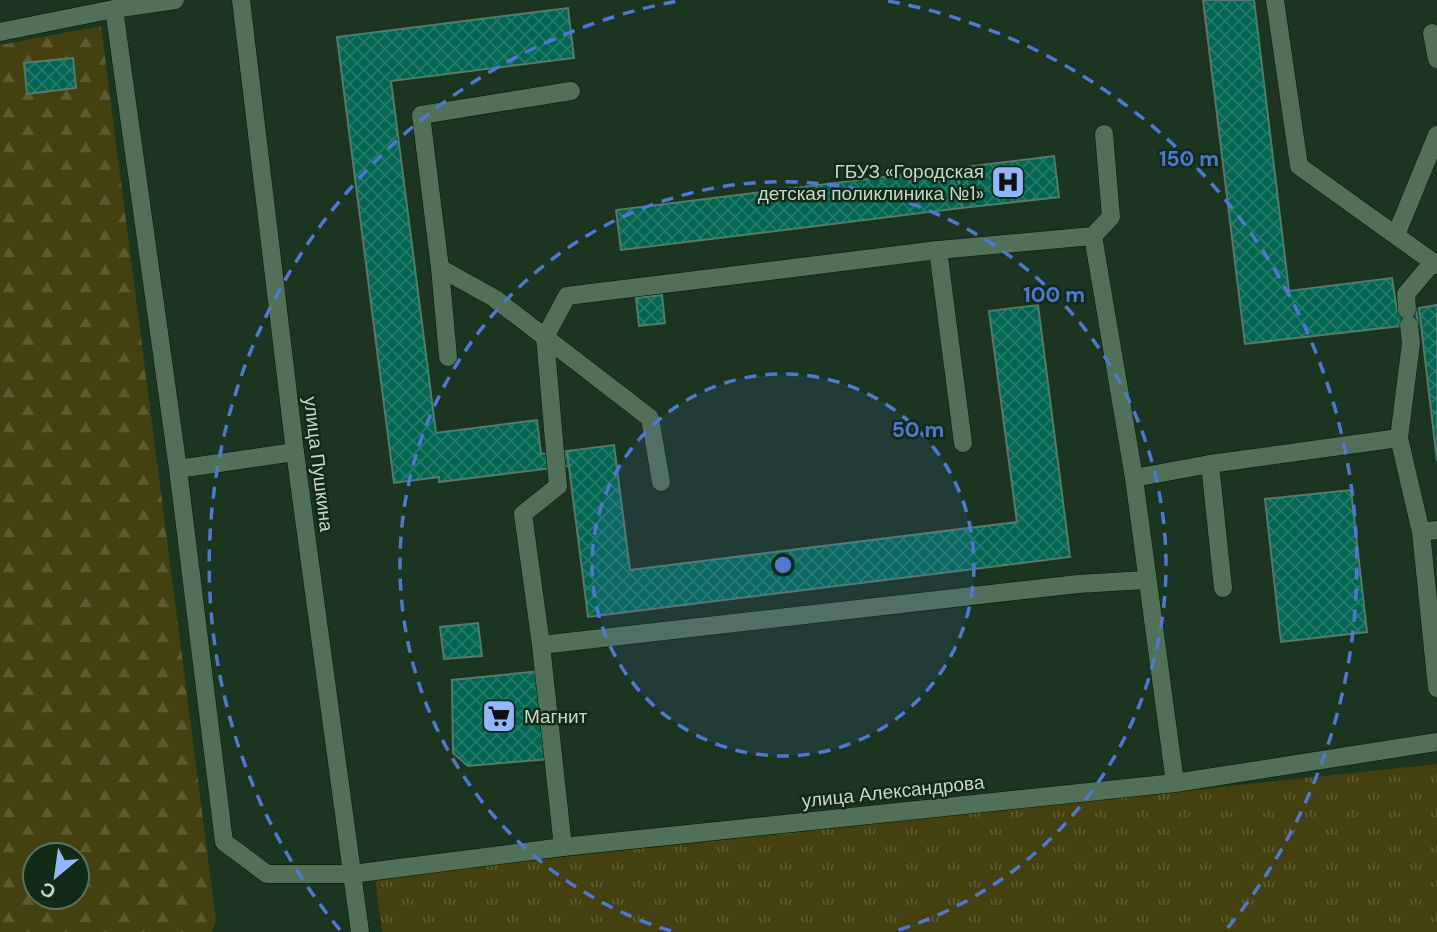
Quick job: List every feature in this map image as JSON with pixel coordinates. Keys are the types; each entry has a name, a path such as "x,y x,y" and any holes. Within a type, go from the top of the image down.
{"street":[{"path":"0,32 114,9 175,0"},
{"name":"улица Пушкина","path":"241,0 295,452 360,932"},
{"path":"1275,0 1299,166 1435,264 1406,294 1411,343 1399,438 1429,531 1437,688"},
{"name":"улица Александрова","path":"114,9 178,469 224,842 267,874 352,874 563,847 1175,783 1437,742"},
{"path":"1432,33 1437,59"},
{"path":"448,357 421,115 571,91"},
{"path":"563,847 541,645 523,514 558,486 545,337 567,296 938,250 1093,236 1111,217 1104,134"},
{"path":"1396,235 1437,135"},
{"path":"1093,236 1134,478 1175,783"},
{"path":"938,250 963,443"},
{"path":"440,268 494,298 650,418 662,482"},
{"path":"1134,478 1210,464 1399,438"},
{"path":"178,469 295,452"},
{"path":"1210,464 1223,588"},
{"path":"541,645 1078,584 1146,580"}],"green space":[{"path":"101,26 216,921 212,932 0,932 0,45"},
{"path":"1437,764 1437,932 382,932 375,877"}],"building":[{"path":"1203,0 1254,0 1289,291 1392,278 1397,311 1416,309 1418,324 1245,344"},
{"path":"568,8 574,58 391,81 436,433 537,420 541,454 567,451 569,466 439,482 439,477 394,483 337,37"},
{"path":"73,58 76,88 27,94 24,63"},
{"name":"ГБУЗ «Городская детская поликлиника №1»","path":"1054,156 1059,197 962,208 957,168"},
{"path":"957,168 962,208 621,250 616,210"},
{"path":"662,295 665,323 639,326 636,298"},
{"path":"1038,305 1070,557 588,617 567,451 614,445 630,570 1017,522 989,311"},
{"path":"1437,305 1437,461 1419,308"},
{"path":"1351,490 1367,632 1281,642 1265,499"},
{"path":"478,623 482,656 444,659 440,627"},
{"name":"Магнит","path":"541,671 549,759 468,766 453,753 452,680"}],"place":[{"name":"ГБУЗ «Городская детская поликлиника №1»","path":"1008,182"},
{"name":"Магнит","path":"499,716"}]}
